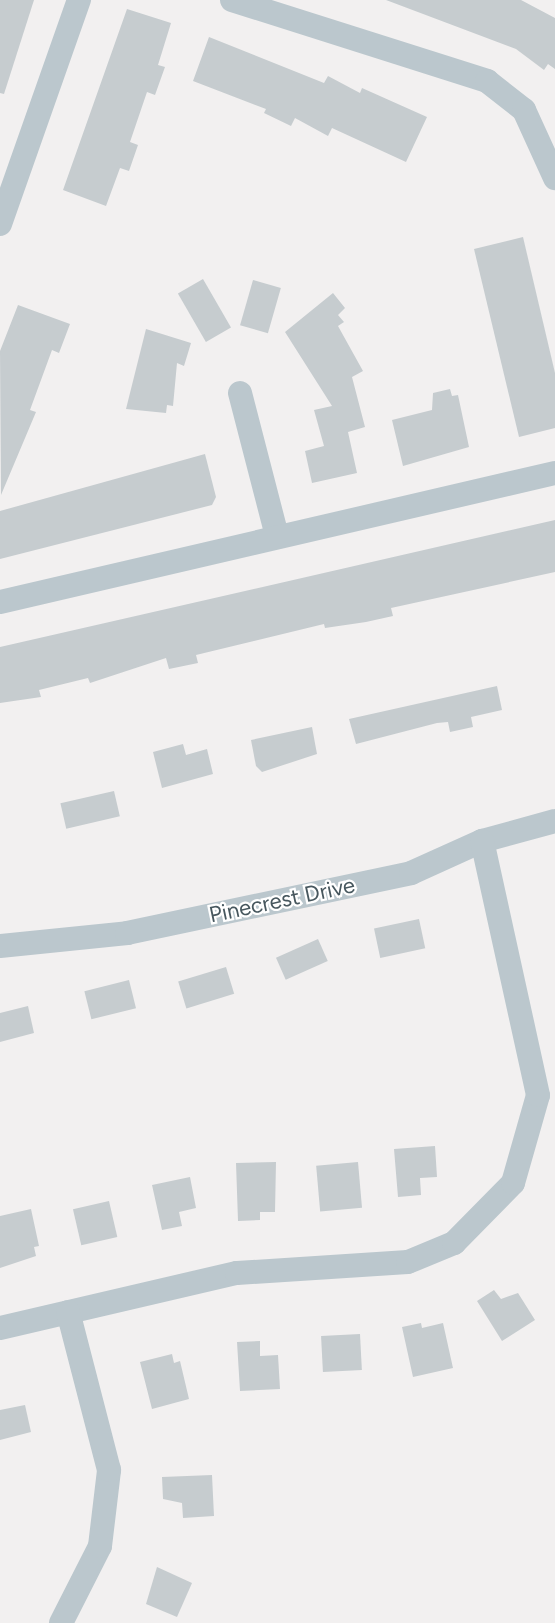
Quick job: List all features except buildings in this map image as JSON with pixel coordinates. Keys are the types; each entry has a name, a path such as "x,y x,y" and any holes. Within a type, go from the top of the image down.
{"street":[{"path":"0,224 79,0"},
{"path":"232,0 487,81 524,110 555,178"},
{"path":"240,393 277,536"},
{"path":"0,602 555,473"},
{"name":"Pinecrest Drive","path":"0,946 127,933 411,873 482,841 555,821"},
{"path":"0,1328 237,1273 408,1262 454,1243 513,1183 538,1095 482,841"},
{"path":"61,1623 100,1546 109,1470 68,1312"}]}
